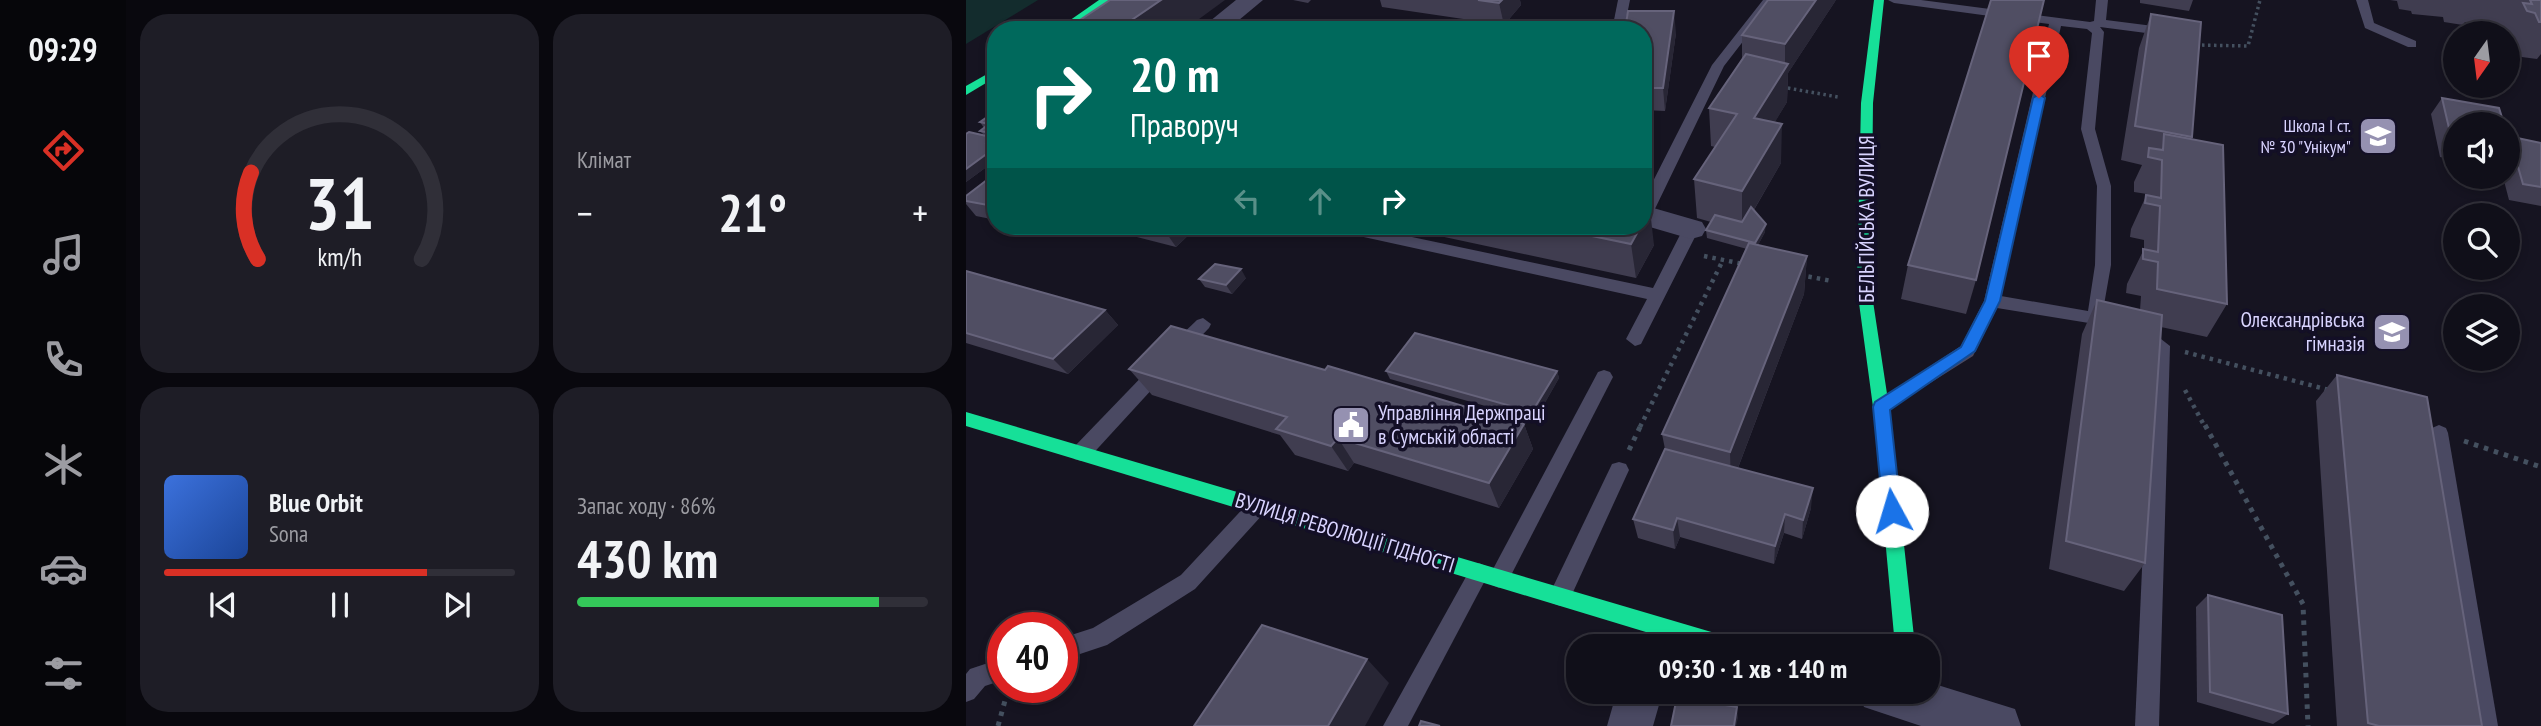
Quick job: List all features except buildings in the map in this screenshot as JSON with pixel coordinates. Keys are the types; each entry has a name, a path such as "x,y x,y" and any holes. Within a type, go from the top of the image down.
{"street":[{"path":"1075,21 1107,0"},
{"path":"1223,21 1251,0"},
{"name":"БЕЛЬГІЙСЬКА ВУЛИЦЯ","path":"1879,0 1867,103 1864,288 1881,407 1904,634"},
{"path":"966,91 987,77"},
{"path":"1652,220 1686,240"},
{"name":"ВУЛИЦЯ РЕВОЛЮЦІЇ ГІДНОСТІ","path":"966,419 1560,596 1651,634"},
{"path":"1630,726 1636,704"},
{"path":"1928,704 1998,726"}],"lane":[{"path":"1620,21 1624,0"},
{"path":"1652,199 1718,65 1769,0"},
{"path":"1894,0 2056,22 2180,33"},
{"path":"1992,301 2095,318 2103,265 2104,186 2088,129 2098,32 2095,25 2102,0"},
{"path":"2362,0 2370,26 2412,44"},
{"path":"1881,407 1967,351 1992,301 2056,22"},
{"path":"1378,235 1657,295"},
{"path":"1635,339 1686,240"},
{"path":"1080,453 1203,324"},
{"path":"2147,726 2161,346"},
{"path":"1395,726 1489,575 1604,377"},
{"path":"2439,433 2486,726"},
{"path":"1560,596 1619,470"},
{"path":"1078,644 1099,637 1188,582 1257,507"},
{"path":"970,680 987,674"}],"path":[{"path":"1778,86 1867,103"},
{"path":"1686,240 1723,260 1749,265"},
{"path":"1619,470 1723,260"},
{"path":"1787,272 1864,288"},
{"path":"2161,346 2342,394"},
{"path":"2161,346 2303,604 2308,726"},
{"path":"2439,433 2541,467"},
{"path":"998,726 1005,703"}],"green space":[{"path":"966,0 1038,0 1004,21 987,21 987,31 966,44"}],"traffic: fast":[{"path":"1074,21 1106,0"},
{"path":"1879,0 1867,103 1864,288 1881,407 1904,634"},
{"path":"966,91 987,78"},
{"path":"966,419 1685,634"}],"place":[{"name":"Школа І ст. № 30 \"Унікум\"","path":"2378,136"},
{"name":"Олександрівська гімназія","path":"2392,332"},
{"name":"Управління Держпраці в Сумській області","path":"1351,425"}],"route":[{"path":"1892,511 1881,407 1967,351 1992,301 2039,98"}]}
